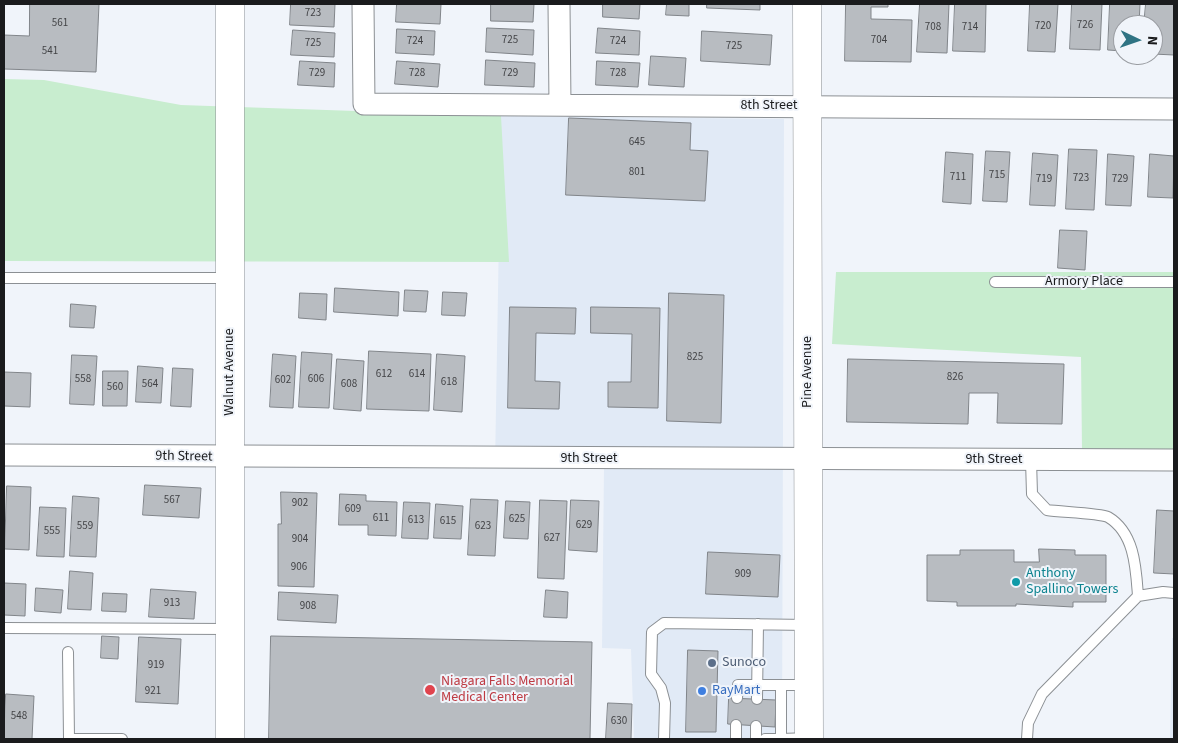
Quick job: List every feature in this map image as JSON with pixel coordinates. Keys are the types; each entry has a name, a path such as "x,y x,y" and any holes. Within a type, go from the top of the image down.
{"main road":[{"name":"Walnut Avenue","path":"230,4 230,739"},
{"name":"Pine Avenue","path":"807,4 809,738"}],"street":[{"name":"8th Street","path":"363,4 364,104 1174,109"},
{"path":"560,4 560,105"},
{"name":"9th Street","path":"4,455 808,460 1174,460"}],"lane":[{"path":"4,278 230,278"},
{"name":"Armory Place","path":"995,282 1174,282"},
{"path":"1031,460 1032,494 1047,510 1107,516 1124,531 1136,563 1138,596"},
{"path":"1028,739 1028,723 1042,694 1138,596 1163,592 1174,594"},
{"path":"664,739 665,703 661,688 651,674 652,632 664,623 809,625"},
{"path":"756,699 758,624"},
{"path":"4,628 230,629"},
{"path":"68,652 69,739 122,739"},
{"path":"737,698 738,685 809,685"},
{"path":"781,686 781,738"},
{"path":"736,725 736,739"},
{"path":"756,726 756,739"},
{"path":"766,739 809,738"}],"shaded area":[{"path":"501,116 784,119 782,739 634,739 631,649 602,648 604,468 495,466"},
{"path":"1172,638 1174,638 1174,739 1170,739"}],"green space":[{"path":"4,79 44,80 181,105 501,116 509,262 4,261"},
{"path":"836,272 1174,272 1174,450 1082,451 1081,357 832,344"}],"building":[{"path":"30,4 99,4 96,72 4,69 4,35 29,36"},
{"path":"291,4 335,4 334,27 290,25"},
{"path":"397,4 441,4 440,24 396,22"},
{"path":"491,4 534,4 533,22 491,21"},
{"path":"603,4 640,4 639,19 603,17"},
{"path":"667,4 689,4 689,16 666,15"},
{"path":"707,4 760,4 760,10 707,8"},
{"path":"846,4 888,4 888,7 871,7 871,19 912,20 911,62 845,61"},
{"path":"920,4 949,4 947,53 917,52"},
{"path":"955,4 986,4 985,52 953,51"},
{"path":"1030,4 1058,4 1055,52 1028,51"},
{"path":"1072,4 1102,4 1100,50 1070,49"},
{"path":"1110,4 1140,4 1139,15 1113,15 1113,50 1108,50"},
{"path":"1146,4 1174,4 1174,55 1163,54 1163,15 1145,15"},
{"path":"487,28 534,30 533,55 486,52"},
{"path":"598,28 640,31 639,55 596,53"},
{"path":"397,29 435,31 434,55 396,53"},
{"path":"293,30 335,33 334,57 291,55"},
{"path":"702,31 772,35 770,65 701,61"},
{"path":"651,56 686,58 684,87 649,85"},
{"path":"486,60 535,63 534,87 485,85"},
{"path":"300,61 335,63 334,87 298,85"},
{"path":"397,61 440,64 438,87 395,84"},
{"path":"597,61 640,63 638,87 596,85"},
{"path":"569,118 691,123 690,150 708,151 705,201 566,195"},
{"path":"1069,149 1097,150 1094,210 1066,209"},
{"path":"986,151 1010,152 1007,202 983,201"},
{"path":"946,152 973,154 971,204 943,202"},
{"path":"1033,153 1058,155 1055,206 1030,205"},
{"path":"1108,154 1134,156 1131,206 1106,205"},
{"path":"1150,154 1174,156 1173,198 1148,197"},
{"path":"1060,230 1087,231 1085,270 1058,268"},
{"path":"335,288 399,292 398,316 334,312"},
{"path":"405,290 428,291 426,312 404,311"},
{"path":"443,292 467,293 465,316 442,315"},
{"path":"300,293 327,294 326,320 299,318"},
{"path":"669,293 724,295 721,423 667,421"},
{"path":"71,304 96,306 94,328 70,327"},
{"path":"510,307 576,308 575,334 536,333 535,381 560,382 559,409 508,408"},
{"path":"591,307 660,308 658,408 608,407 608,382 631,382 632,334 591,333"},
{"path":"369,351 431,354 429,411 367,409"},
{"path":"302,352 332,354 329,408 299,407"},
{"path":"273,354 296,356 293,408 270,407"},
{"path":"437,354 465,356 462,412 434,410"},
{"path":"72,355 97,356 94,405 70,404"},
{"path":"337,359 364,361 361,411 334,409"},
{"path":"848,359 1064,364 1062,424 997,423 998,393 969,393 968,424 847,422"},
{"path":"138,366 163,368 161,403 136,402"},
{"path":"173,368 193,369 191,407 171,406"},
{"path":"103,371 128,371 127,406 103,406"},
{"path":"4,372 31,373 30,407 4,406"},
{"path":"145,485 201,488 199,518 143,515"},
{"path":"7,486 31,487 29,550 5,549"},
{"path":"281,492 317,493 314,587 278,586 278,524 281,524"},
{"path":"340,494 366,495 366,501 397,502 396,536 368,535 368,525 339,525"},
{"path":"73,496 99,498 96,557 70,556"},
{"path":"471,499 498,500 495,556 468,555"},
{"path":"540,500 567,501 564,579 538,578"},
{"path":"571,500 599,501 597,552 569,550"},
{"path":"506,501 530,502 528,539 504,538"},
{"path":"404,502 430,503 428,539 402,538"},
{"path":"436,504 463,506 461,539 434,538"},
{"path":"40,507 66,508 64,557 37,556"},
{"path":"1157,510 1174,511 1174,574 1154,573"},
{"name":"Anthony Spallino Towers","path":"1039,549 1075,550 1075,555 1106,555 1106,602 1073,602 1073,607 1016,604 1016,606 957,606 957,602 927,601 927,555 960,555 960,550 1014,550 1014,562 1039,562"},
{"path":"708,552 780,555 778,597 706,594"},
{"path":"70,571 93,573 91,610 68,609"},
{"path":"4,583 26,584 25,616 4,615"},
{"path":"36,588 63,590 61,613 35,611"},
{"path":"151,589 196,592 194,619 149,617"},
{"path":"546,590 568,592 567,618 544,617"},
{"path":"279,592 338,595 336,623 278,620"},
{"path":"103,593 127,594 126,612 102,611"},
{"path":"102,636 119,637 118,659 101,658"},
{"name":"Niagara Falls Memorial Medical Center","path":"271,636 592,642 590,739 269,739"},
{"path":"139,637 181,639 178,704 136,702"},
{"name":"RayMart","path":"688,650 718,651 716,732 686,732"},
{"path":"6,694 34,696 32,739 4,739"},
{"path":"729,698 776,700 775,727 728,724"},
{"path":"608,703 632,704 631,739 606,739"}],"place":[{"name":"Anthony Spallino Towers","path":"1016,582"},
{"name":"Sunoco","path":"712,663"},
{"name":"Niagara Falls Memorial Medical Center","path":"430,690"},
{"name":"RayMart","path":"702,691"}]}
